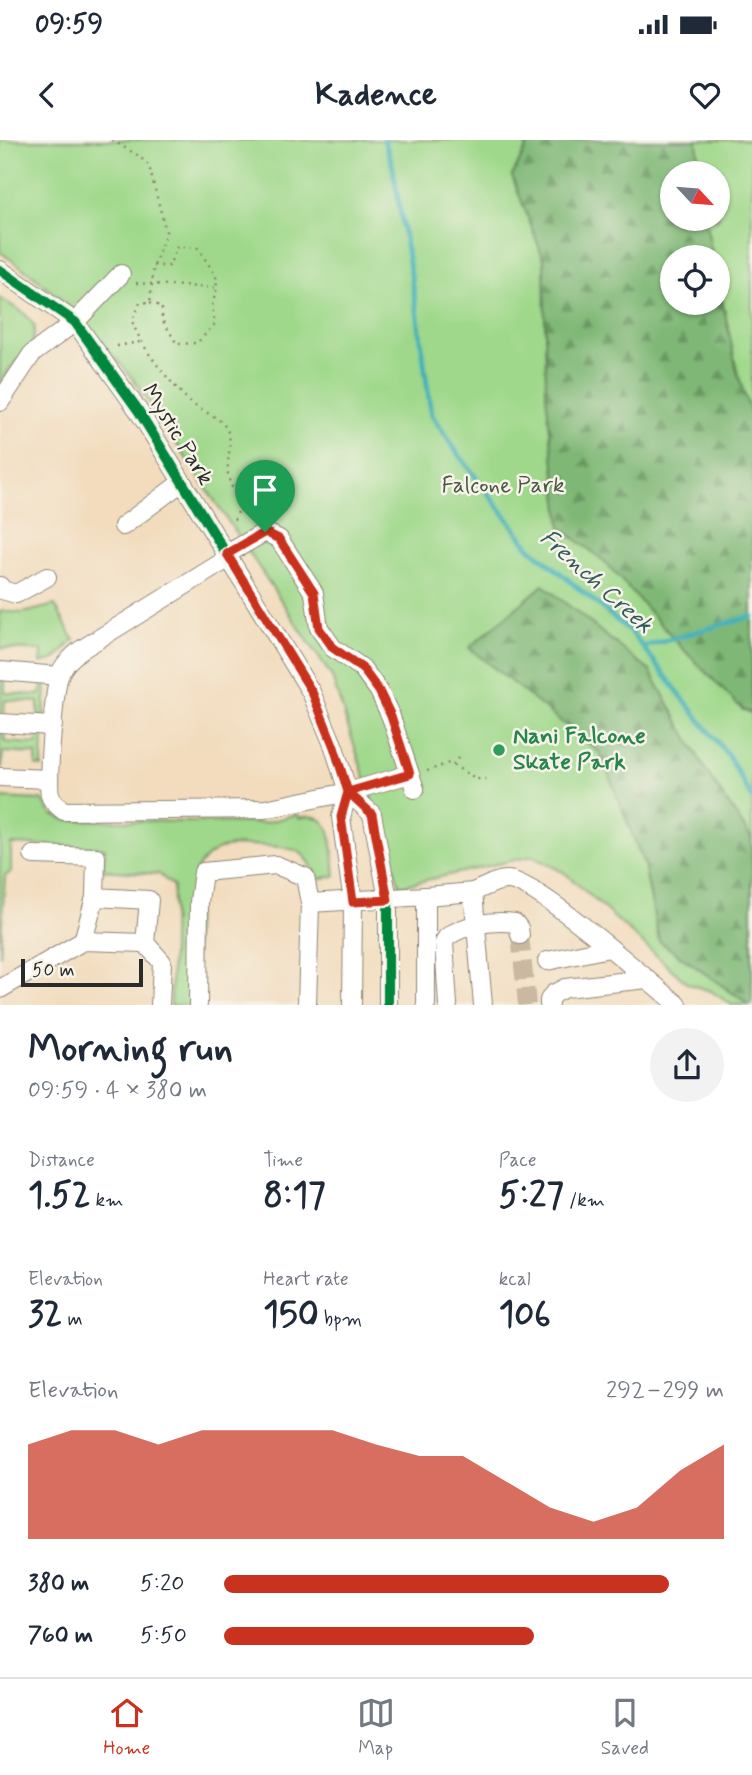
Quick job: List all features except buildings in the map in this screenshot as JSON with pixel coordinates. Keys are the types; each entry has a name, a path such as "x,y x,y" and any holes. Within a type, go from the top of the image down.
{"street":[{"name":"Mystic Park","path":"0,270 75,322 138,410 312,692 348,792 372,814 388,900 388,1005"},
{"path":"0,402 32,354 75,322 121,274"},
{"path":"122,526 182,482"},
{"path":"265,532 279,539 314,593 319,628 333,648 362,668 379,691 391,716 412,779 265,809 64,811 50,797 49,779 59,676 65,664 79,651 228,556 265,532"},
{"path":"0,586 2,590 16,594 47,577"},
{"path":"0,671 59,676"},
{"path":"0,723 54,726"},
{"path":"0,777 49,779"},
{"name":"Mystic Park","path":"348,792 341,817 353,902 352,1005"},
{"path":"33,855 96,857 95,897 83,941"},
{"path":"198,1005 199,902 203,872 276,865 305,877 310,903 307,1005"},
{"path":"310,903 388,900 473,892 507,879 522,883 540,894 678,1005"},
{"path":"473,892 483,1005"},
{"path":"426,896 426,1005"},
{"path":"95,897 149,900 145,943"},
{"path":"448,1005 444,943 447,937 476,925 515,923 520,935"},
{"path":"0,989 83,941 145,943 162,962 159,1005"},
{"path":"547,961 609,948"},
{"path":"549,1005 553,994 565,988 647,979"}],"path":[{"path":"112,140 139,156 149,166 166,232 154,267 150,302"},
{"path":"154,267 169,266 177,247 198,248 216,276 217,288 212,306 215,324 197,343 177,344 162,319 162,307 150,302 140,303 132,321 140,342 191,403 216,416 229,434 229,479 239,504 237,515 231,524"},
{"path":"121,274 134,282 217,288"},
{"path":"117,346 140,342"},
{"path":"453,765 461,754"},
{"path":"412,779 449,763 477,779 487,777"}],"green space":[{"name":"Falcone Park","path":"0,140 752,140 752,702 743,710 752,713 752,839 691,745 621,806 644,864 659,941 746,1005 732,1005 711,991 688,984 565,873 532,856 400,886 332,677 136,383 106,346 73,312 0,252"},
{"path":"530,140 697,140 699,161 660,161 660,231 708,231 710,245 660,245 660,315 725,315 737,371 752,418 752,713 743,710 684,650 604,561 561,528 546,395 544,260 512,176"},
{"path":"0,298 25,314 35,327 32,346 9,369 0,389"},
{"path":"543,585 650,671 708,774 752,839 752,1005 746,1005 659,941 644,864 600,753 469,648"},
{"path":"55,605 74,640 55,659 41,663 42,651 0,648 0,611 23,613"},
{"path":"1,680 5,681 5,693 40,695 42,682 46,683 44,716 38,715 38,702 5,700 4,713 0,713"},
{"path":"0,731 4,731 5,742 37,744 38,734 43,735 42,767 36,766 36,754 3,752 0,767"},
{"path":"0,798 42,800 52,814 66,820 264,823 298,814 299,818 311,816 320,819 330,834 335,876 318,879 302,854 283,848 238,846 222,848 210,854 197,869 193,1005 171,1005 173,886 159,874 103,870 105,848 11,844 11,872 5,876 0,956"}],"waterway":[{"name":"French Creek","path":"384,140 392,163 417,310 431,414 529,547 631,632 729,757 752,798"},
{"path":"643,647 752,616"}],"tunnel":[{"path":"520,935 527,1005"}],"cycle path":[{"path":"0,270 75,322 138,410 311,692 334,747 348,792 372,814 388,899 388,1005"}],"place":[{"name":"Nani Falcone Skate Park","path":"499,750"}],"route":[{"path":"265,532 227,554 312,692 334,747 348,792 341,817 353,902 388,900 372,814 348,792 410,774 391,716 379,691 362,668 333,648 319,628 314,593 279,539 265,532"}]}
